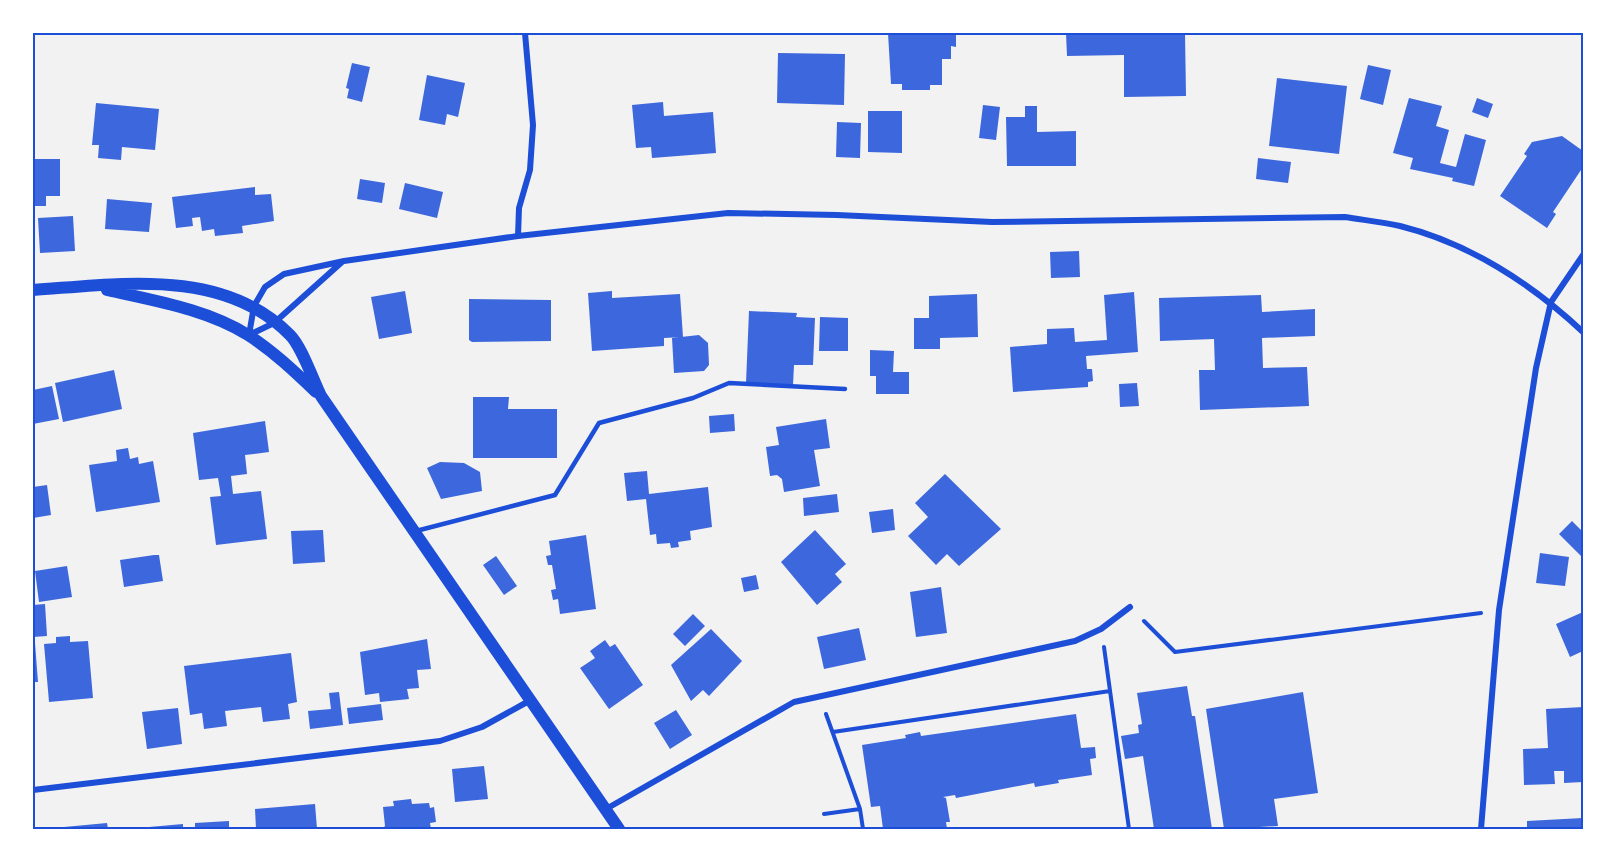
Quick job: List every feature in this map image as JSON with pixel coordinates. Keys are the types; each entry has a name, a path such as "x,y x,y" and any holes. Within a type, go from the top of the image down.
{"main road":[{"path":"33,290 178,284 210,289 254,306 291,336 321,396 619,829"},
{"path":"88,286 174,305 220,321 249,336 275,354 321,396"}],"street":[{"path":"518,236 519,208 530,170 533,125 529,55 525,33"},
{"path":"249,336 254,306 265,287 284,274 344,261 518,236 728,213 992,222 1345,217 1401,226 1446,242 1498,267 1551,302 1583,332"},
{"path":"1481,829 1499,610 1536,368 1551,302 1583,255"},
{"path":"249,336 274,323 344,261"},
{"path":"606,809 794,702 1075,641 1101,629 1130,607"},
{"path":"33,790 440,741 482,727 529,701"}],"lane":[{"path":"413,532 555,495 599,423 693,398 729,383 845,389"}],"path":[{"path":"1130,607 1175,652 1499,610"},
{"path":"1101,629 1128,829"},
{"path":"833,732 1110,691"},
{"path":"820,696 860,809 863,829"},
{"path":"824,814 860,809"}],"building":[{"path":"888,33 956,33 956,47 951,46 951,59 942,59 942,85 930,85 930,90 902,90 902,84 891,84"},
{"path":"1066,33 1185,33 1186,96 1124,97 1124,55 1067,56"},
{"path":"778,53 845,54 844,105 777,103"},
{"path":"352,63 370,67 362,102 347,98 349,89 346,88"},
{"path":"1368,65 1391,70 1383,105 1360,99"},
{"path":"427,75 465,83 458,117 447,114 445,125 419,120"},
{"path":"1277,78 1347,86 1339,154 1269,146"},
{"path":"1409,98 1442,106 1436,126 1449,130 1440,163 1456,167 1465,134 1486,140 1474,186 1452,181 1453,178 1410,169 1413,158 1393,153"},
{"path":"1477,98 1493,104 1488,118 1472,112"},
{"path":"663,102 664,116 713,112 716,153 652,158 651,147 636,148 632,105"},
{"path":"96,103 159,109 155,150 122,147 121,160 98,158 99,145 92,145"},
{"path":"983,105 1000,107 996,140 979,138"},
{"path":"1025,106 1037,106 1037,132 1076,131 1076,166 1007,166 1006,117 1025,117"},
{"path":"868,111 902,111 902,153 868,152"},
{"path":"837,122 861,123 860,158 836,157"},
{"path":"1562,136 1583,151 1583,167 1553,212 1556,214 1547,228 1500,196 1527,156 1524,154 1532,142"},
{"path":"1258,158 1291,162 1288,183 1256,179"},
{"path":"33,159 60,159 60,196 46,196 46,206 33,206"},
{"path":"360,179 385,183 382,203 357,199"},
{"path":"405,183 443,192 437,218 399,209"},
{"path":"255,187 255,195 271,194 274,221 242,226 243,233 215,236 214,229 202,231 200,217 192,218 193,226 176,228 172,197"},
{"path":"107,199 152,203 149,232 105,229"},
{"path":"73,216 75,251 40,253 38,218"},
{"path":"1079,251 1080,277 1051,278 1050,252"},
{"path":"405,291 412,333 379,339 371,297"},
{"path":"612,291 612,298 680,294 683,337 664,338 664,346 592,351 588,293"},
{"path":"1134,292 1138,352 1086,356 1087,369 1092,369 1093,381 1088,382 1088,387 1013,392 1010,347 1047,344 1047,329 1074,328 1075,342 1107,340 1104,295"},
{"path":"977,294 978,337 940,338 940,349 914,349 914,318 929,318 929,296"},
{"path":"1261,295 1262,312 1315,309 1315,336 1262,338 1263,368 1307,367 1309,406 1200,410 1199,370 1215,370 1214,339 1160,341 1159,298"},
{"path":"469,299 551,300 551,341 472,342 469,340"},
{"path":"749,311 797,313 796,317 815,318 813,365 794,365 793,385 746,383"},
{"path":"820,317 848,318 848,351 819,351"},
{"path":"699,335 708,343 709,365 704,371 674,373 672,338"},
{"path":"870,350 894,351 893,372 909,372 909,394 876,394 876,376 870,376"},
{"path":"114,370 122,409 63,422 55,383"},
{"path":"1137,383 1139,406 1120,407 1119,384"},
{"path":"52,386 59,419 33,424 33,390"},
{"path":"473,397 509,397 508,409 557,409 557,458 473,458"},
{"path":"734,414 735,431 710,433 709,416"},
{"path":"826,419 830,448 814,450 820,486 784,492 782,479 777,475 770,476 766,447 779,445 776,427"},
{"path":"265,421 269,452 245,455 247,474 231,476 233,494 261,491 267,539 216,545 210,497 221,496 218,478 199,480 193,433"},
{"path":"128,448 130,459 138,457 139,464 153,461 160,502 96,512 89,465 117,461 116,450"},
{"path":"440,462 464,463 480,472 482,491 441,499 427,468"},
{"path":"647,471 649,494 708,487 712,527 690,531 691,540 678,542 679,547 671,548 670,543 657,544 656,534 650,535 646,499 627,501 624,473"},
{"path":"945,474 1001,529 959,566 947,554 936,565 908,536 928,517 915,503"},
{"path":"47,485 51,515 33,518 33,487"},
{"path":"837,494 839,512 804,516 803,498"},
{"path":"893,509 895,530 872,533 869,512"},
{"path":"1572,521 1583,532 1583,558 1559,534"},
{"path":"323,530 325,562 293,564 291,531"},
{"path":"815,530 846,564 835,574 842,582 817,605 781,562"},
{"path":"586,535 596,609 560,614 558,599 553,600 551,590 556,589 552,565 548,565 546,556 551,555 549,541"},
{"path":"1540,553 1569,557 1565,586 1536,583"},
{"path":"159,555 163,581 124,587 120,560"},
{"path":"496,556 517,586 504,595 483,565"},
{"path":"67,566 72,597 39,602 35,571"},
{"path":"756,575 759,589 744,592 741,578"},
{"path":"941,587 947,633 916,637 910,592"},
{"path":"45,604 47,636 33,637 33,605"},
{"path":"1583,612 1583,651 1570,657 1556,624"},
{"path":"693,614 705,626 685,646 673,634"},
{"path":"859,628 866,660 824,669 817,637"},
{"path":"711,629 742,661 709,696 703,690 691,701 671,665"},
{"path":"70,636 70,642 88,641 93,698 49,702 44,644 56,643 56,637"},
{"path":"427,639 431,669 417,670 419,688 407,689 409,699 380,702 379,693 365,695 360,652"},
{"path":"605,640 610,647 615,644 643,685 609,709 580,668 595,658 590,651"},
{"path":"35,643 38,682 33,682 33,644"},
{"path":"291,653 297,702 288,704 290,719 263,722 261,707 225,711 227,726 204,729 202,713 190,715 184,666"},
{"path":"1187,686 1192,716 1195,716 1212,829 1154,829 1143,756 1125,759 1121,736 1139,733 1138,725 1142,724 1137,693"},
{"path":"339,692 343,725 310,729 308,711 331,709 329,693"},
{"path":"1303,692 1318,793 1274,799 1278,826 1224,829 1206,709"},
{"path":"381,704 383,720 349,724 347,708"},
{"path":"1583,707 1583,782 1564,783 1564,771 1554,771 1555,784 1524,785 1523,749 1548,748 1546,709"},
{"path":"178,708 182,744 147,749 142,712"},
{"path":"676,710 692,735 670,749 654,723"},
{"path":"1076,714 1081,748 1095,747 1096,758 1090,759 1092,775 1058,780 1059,783 1035,787 1034,783 956,798 955,795 943,797 946,798 950,822 946,822 947,829 883,829 880,806 871,807 862,745 906,738 905,735 920,732 921,736"},
{"path":"484,766 488,799 455,802 452,769"},
{"path":"411,799 412,804 429,803 430,808 434,807 436,822 430,823 431,829 382,829 385,826 383,807 394,806 393,801"},
{"path":"315,804 317,829 256,829 255,809"},
{"path":"1583,818 1583,829 1527,829 1527,821"},
{"path":"229,821 229,829 195,829 195,823"},
{"path":"107,823 108,829 64,829 64,827"},
{"path":"183,824 183,829 149,829 149,827"}]}
